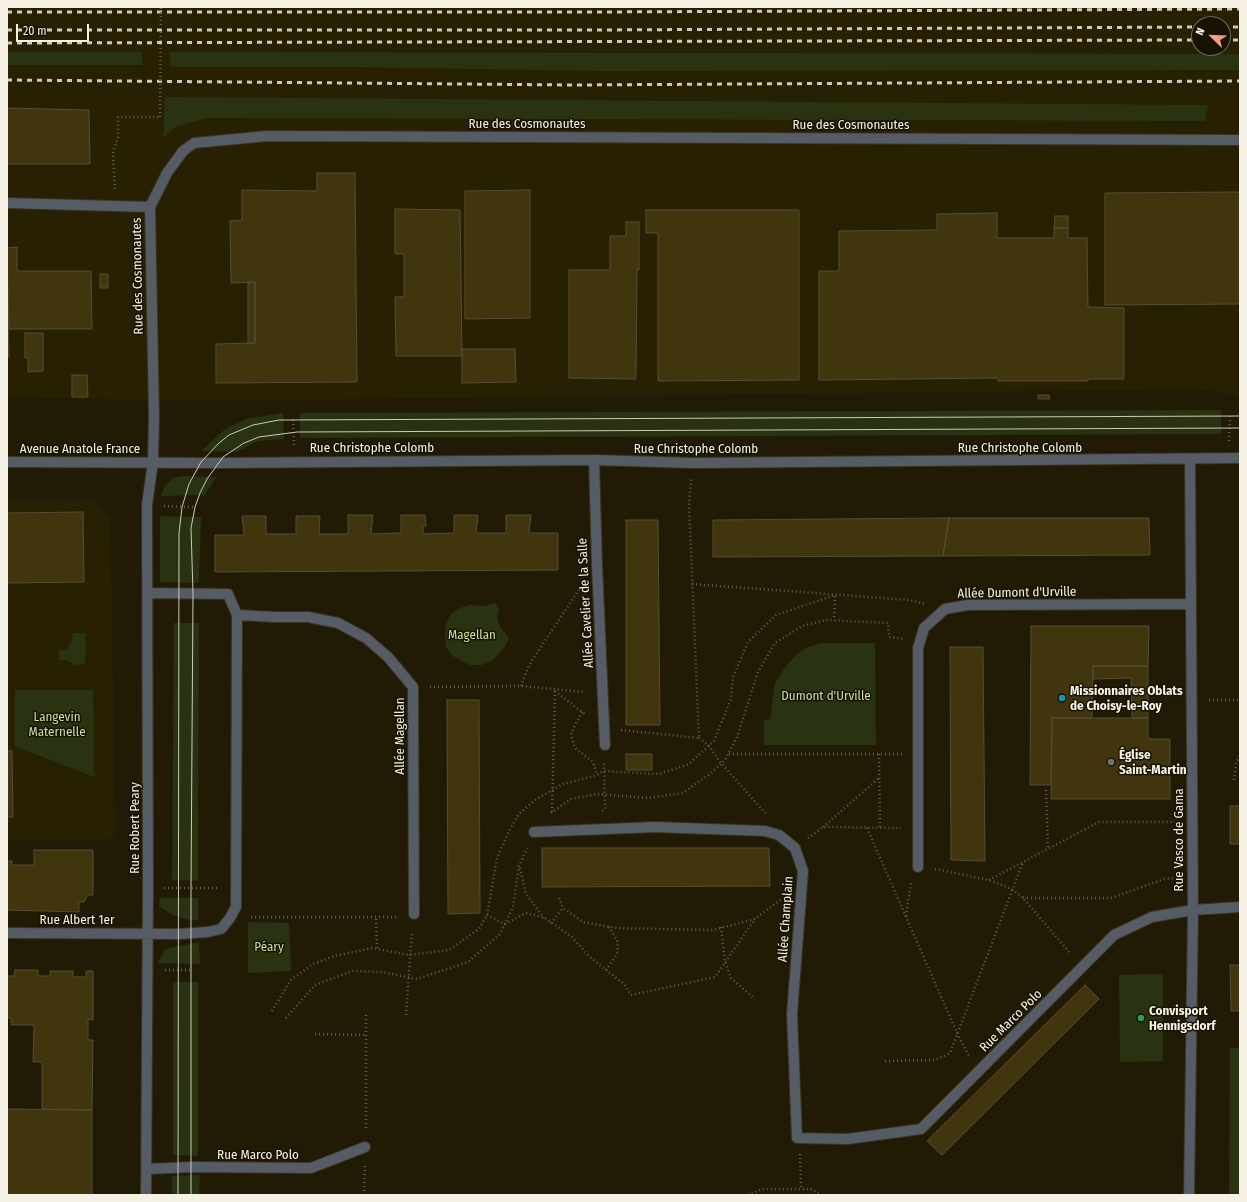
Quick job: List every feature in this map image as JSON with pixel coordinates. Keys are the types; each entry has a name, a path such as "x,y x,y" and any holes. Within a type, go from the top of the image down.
{"street":[{"name":"Rue des Cosmonautes","path":"153,462 154,418 150,207 154,196 173,163 183,151 194,143 266,136 1240,140"},
{"path":"7,203 150,207"},
{"name":"Rue Christophe Colomb","path":"153,462 594,460 693,463 1190,460 1240,458"},
{"name":"Allée Cavelier de la Salle","path":"594,460 597,565 606,728 605,745"},
{"name":"Rue Vasco de Gama","path":"1189,1195 1193,910 1190,700 1190,460"},
{"name":"Avenue Anatole France","path":"7,462 153,462"},
{"name":"Rue Robert Peary","path":"146,1195 148,934 147,505 153,462"},
{"path":"148,593 228,594 237,615 236,907 230,918 221,929 208,932 148,934"},
{"name":"Allée Dumont d'Urville","path":"918,867 918,648 924,628 944,609 968,605 1190,604"},
{"name":"Allée Magellan","path":"237,615 308,617 338,624 366,638 388,657 413,687 414,914"},
{"path":"534,832 655,827 765,831 779,835 795,848"},
{"name":"Allée Champlain","path":"795,848 803,871 792,1014 797,1138"},
{"name":"Rue Marco Polo","path":"797,1138 848,1139 921,1129 1114,936 1152,917 1193,910 1240,908"},
{"name":"Rue Albert 1er","path":"7,933 148,934"},
{"name":"Rue Marco Polo","path":"147,1169 191,1167 311,1168 366,1147"}],"path":[{"path":"116,205 113,153 118,137 118,117 160,117 161,7"},
{"path":"1230,416 1230,445"},
{"path":"293,420 294,462"},
{"path":"693,463 689,505 699,738"},
{"path":"159,505 195,507"},
{"path":"521,686 529,665 571,600 597,565"},
{"path":"692,584 835,596 910,600 944,609"},
{"path":"834,620 835,596"},
{"path":"413,687 521,686 555,691 604,693"},
{"path":"555,691 606,728 699,738 709,746 721,763 772,821 779,835"},
{"path":"552,812 555,691"},
{"path":"1190,700 1240,700"},
{"path":"582,712 571,733 574,748 593,762 597,775"},
{"path":"728,754 918,754"},
{"path":"879,754 880,828"},
{"path":"1234,780 1236,764 1240,756"},
{"path":"581,830 585,822 605,809 603,771"},
{"path":"795,848 823,827 880,778"},
{"path":"1046,790 1048,849"},
{"path":"989,880 1099,822 1191,822"},
{"path":"823,827 918,828"},
{"path":"867,828 957,1034 977,1072"},
{"path":"885,1061 935,1060 950,1053 1023,862"},
{"path":"519,866 526,894 545,918 572,937 591,958 624,984 631,995 715,977 755,919 801,885"},
{"path":"905,917 912,876 918,867 940,869 989,880 1012,889 1023,898 1082,967"},
{"path":"1023,898 1112,898 1164,879 1192,877"},
{"path":"148,888 237,888"},
{"path":"559,898 563,908 583,922 608,926 713,930 755,919"},
{"path":"551,923 563,908"},
{"path":"487,915 505,924 526,913 545,918"},
{"path":"406,1015 414,914"},
{"path":"230,918 394,918"},
{"path":"376,918 377,949"},
{"path":"606,970 617,954 618,942 608,926"},
{"path":"722,928 725,962 731,978 755,999"},
{"path":"147,970 191,970"},
{"path":"364,1195 366,1147 366,1015"},
{"path":"315,1034 367,1035"},
{"path":"800,1149 801,1190"},
{"path":"748,1195 764,1189 811,1189 821,1195"}],"shaded area":[{"path":"7,7 1240,7 1240,395 1198,389 197,401 7,397"},
{"path":"92,499 110,516 116,839 7,841 7,500"}],"green space":[{"path":"7,52 141,52 143,65 7,65"},
{"path":"170,52 1191,54 1191,56 1231,56 1231,54 1240,54 1240,70 605,71 346,67 171,67"},
{"path":"165,97 1208,105 1205,121 208,118 177,126 163,138"},
{"path":"1221,410 1221,434 300,438 300,413"},
{"path":"283,413 284,439 258,441 237,452 201,451 224,430 246,419"},
{"path":"184,476 216,477 205,495 161,496 164,487 173,478"},
{"path":"160,516 201,517 199,583 160,582"},
{"name":"Magellan","path":"494,603 497,605 499,610 497,617 500,627 509,638 504,648 492,661 481,665 470,665 451,655 446,646 445,634 446,624 451,614 460,608 469,605 486,606"},
{"path":"174,623 199,623 198,881 172,880"},
{"path":"73,633 86,633 85,664 75,665 67,660 59,660 59,650 66,650 72,640"},
{"name":"Dumont d'Urville","path":"821,643 875,643 876,745 764,745 764,720 770,719 775,683 786,666 797,654 806,648"},
{"name":"Langevin Maternelle","path":"15,690 93,690 94,777 15,746"},
{"path":"160,898 198,898 198,920 189,920 172,915 159,906"},
{"name":"Péary","path":"248,922 289,923 291,971 248,973"},
{"path":"199,942 200,964 158,963 165,949"},
{"name":"Convisport Hennigsdorf","path":"1163,974 1163,1061 1120,1062 1119,975"},
{"path":"173,982 198,982 198,1156 173,1155"},
{"path":"1230,1048 1240,1048 1240,1195 1229,1195"},
{"path":"200,1175 199,1195 172,1195 172,1176"}],"building":[{"path":"7,108 89,110 90,164 7,164"},
{"path":"317,173 355,173 357,382 216,383 216,344 255,343 255,282 231,283 230,221 242,220 242,190 317,191"},
{"path":"530,190 530,318 465,319 465,191"},
{"path":"1240,192 1240,304 1105,305 1105,193"},
{"path":"395,209 460,210 462,356 396,356 395,297 404,297 404,254 395,254"},
{"path":"646,210 799,210 799,380 658,381 658,233 646,233"},
{"path":"997,213 997,238 1054,238 1054,228 1068,228 1068,238 1087,238 1088,307 1124,308 1124,379 1088,379 1088,381 998,381 998,378 819,380 819,271 839,271 839,231 937,230 937,214"},
{"path":"1055,216 1068,216 1068,228 1054,228"},
{"path":"626,222 639,222 636,379 569,378 569,270 610,270 610,236 626,236"},
{"path":"17,247 17,271 91,271 92,329 9,329 7,248"},
{"path":"100,274 108,274 108,288 100,288"},
{"path":"248,282 255,282 255,343 248,343"},
{"path":"7,310 9,357 7,358"},
{"path":"25,333 43,333 43,371 28,372 28,358 25,358"},
{"path":"462,349 515,349 516,382 462,383"},
{"path":"72,375 87,375 88,397 72,397"},
{"path":"1038,395 1049,395 1050,399 1038,399"},
{"path":"83,512 84,582 7,583 7,513"},
{"path":"348,515 373,515 371,534 401,533 401,515 425,515 426,526 423,526 423,534 454,533 454,515 478,515 476,533 506,533 506,515 531,515 529,533 558,533 558,570 215,572 215,535 244,535 242,516 266,516 266,534 296,534 296,516 320,516 319,534 348,534"},
{"path":"949,518 943,556 713,557 713,520"},
{"path":"949,518 1149,518 1150,555 943,556"},
{"path":"626,520 658,520 660,725 626,725"},
{"name":"Missionnaires Oblats de Choisy-le-Roy","path":"1031,626 1149,626 1148,666 1093,666 1092,718 1052,718 1051,785 1030,785"},
{"path":"950,647 983,647 985,861 951,860"},
{"path":"1093,666 1148,666 1148,718 1132,718 1131,678 1093,679"},
{"path":"447,700 479,700 480,913 448,914"},
{"name":"Église Saint-Martin","path":"1052,718 1148,718 1148,739 1170,739 1170,799 1051,799"},
{"path":"7,751 12,751 13,817 7,817"},
{"path":"626,754 652,754 652,770 626,770"},
{"path":"1230,806 1240,806 1240,844 1230,844"},
{"path":"542,848 769,848 770,886 542,887"},
{"path":"34,850 93,850 93,895 88,895 84,902 79,902 79,912 7,910 7,861 12,861 12,865 34,865"},
{"path":"1230,965 1240,965 1240,1011 1231,1011"},
{"path":"15,970 38,970 38,976 50,976 50,971 73,971 73,977 86,977 86,971 93,971 93,1020 88,1019 88,1040 93,1040 92,1110 42,1109 42,1062 33,1062 34,1025 11,1025 11,1018 7,1018 7,976 14,976"},
{"path":"1085,985 1099,999 942,1155 927,1141"},
{"path":"7,1109 92,1110 92,1195 7,1195"}],"tram line":[{"path":"178,1195 179,533 182,507 189,484 201,462 229,435 253,425 279,420 1240,416"},
{"path":"191,1195 193,593 191,528 195,507 200,493 207,479 223,457 244,443 259,437 297,432 1240,428"}],"railway":[{"path":"7,12 600,12 1240,9"},
{"path":"7,30 592,30 1191,27"},
{"path":"1231,27 1240,27"},
{"path":"7,43 1191,40"},
{"path":"1231,40 1240,40"},
{"path":"7,80 574,85 1240,81"}],"place":[{"name":"Missionnaires Oblats de Choisy-le-Roy","path":"1062,698"},
{"name":"Église Saint-Martin","path":"1111,762"},
{"name":"Convisport Hennigsdorf","path":"1141,1018"}]}
